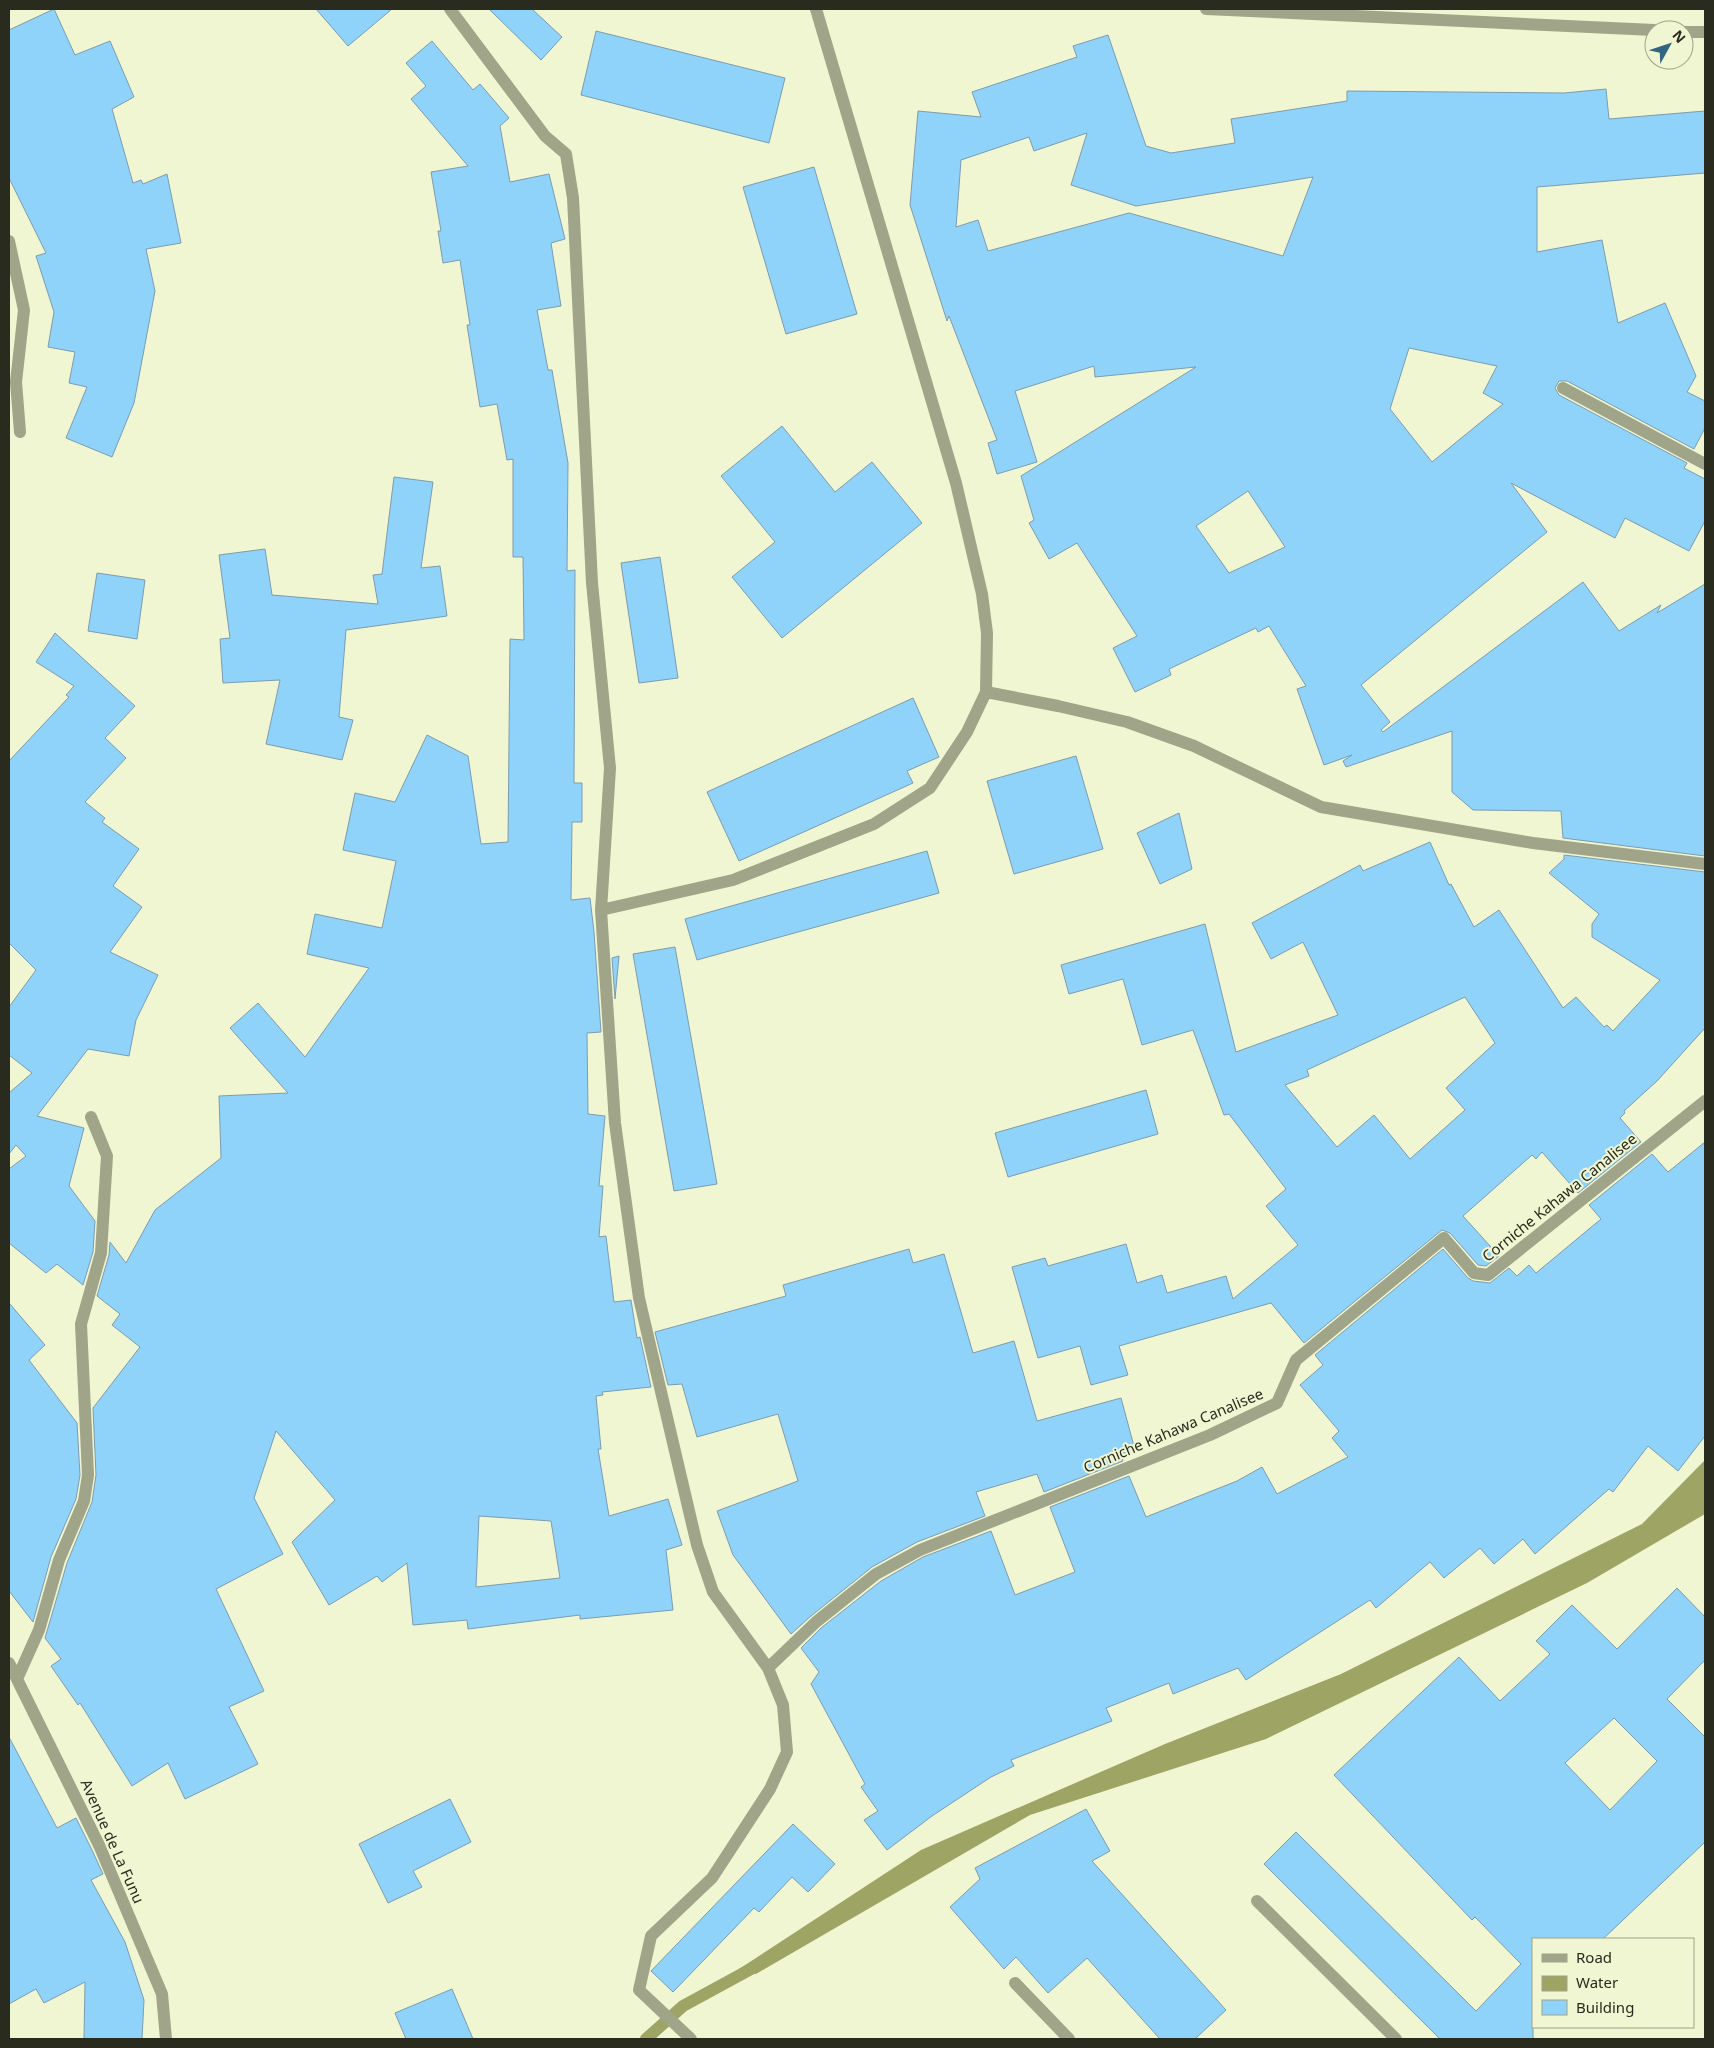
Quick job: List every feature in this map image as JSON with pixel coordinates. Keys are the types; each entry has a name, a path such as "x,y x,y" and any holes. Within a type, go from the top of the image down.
{"street":[{"path":"450,9 545,136 566,154 568,162 574,198 592,583 610,768 601,910 615,1123 640,1298 697,1545 713,1592 768,1668 784,1705 787,1752 770,1789 712,1878 651,1936 639,1990 690,2039"},
{"path":"601,910 733,880 874,824 930,788 967,732 986,692 987,633 982,594 956,483 816,9"},
{"path":"1206,9 1644,30"},
{"path":"9,241 24,310 16,382 20,432"},
{"path":"1562,388 1705,464"},
{"path":"986,692 1127,722 1194,746 1321,806 1532,843 1705,864"},
{"name":"Corniche Kahawa Canalisee","path":"768,1668 816,1622 876,1574 920,1550 1210,1435 1277,1403 1296,1360 1444,1238 1474,1273 1488,1276 1705,1101"},
{"path":"17,1679 39,1630 59,1560 84,1501 88,1475 81,1324 101,1253 107,1156 91,1116"},
{"name":"Avenue de La Funu","path":"9,1663 99,1845 162,1994 166,2039"},
{"path":"1258,1901 1396,2039"},
{"path":"1015,1983 1069,2039"}],"water":[{"path":"1705,1460 1705,1514 1587,1583 1266,1739 1030,1815 756,1974 739,1969 921,1850 1165,1744 1341,1674 1642,1524"}],"building":[{"path":"54,9 75,55 110,41 134,97 112,109 133,183 141,180 143,184 167,174 181,243 146,249 155,291 134,403 112,457 66,438 87,387 69,383 75,352 48,347 54,312 36,256 46,253 9,178 9,30"},
{"path":"316,9 392,9 348,46"},
{"path":"489,9 532,9 562,37 541,60"},
{"path":"596,31 785,78 769,143 581,95"},
{"path":"1108,35 1146,146 1171,153 1235,143 1231,119 1347,101 1347,91 1564,93 1606,89 1609,119 1705,111 1705,173 1537,187 1537,252 1602,240 1618,323 1665,303 1696,376 1687,392 1705,401 1705,428 1694,449 1567,381 1559,381 1555,388 1559,395 1687,463 1684,468 1705,479 1705,521 1689,551 1625,518 1615,538 1511,483 1547,532 1361,685 1390,722 1381,730 1383,732 1583,582 1619,631 1661,605 1657,613 1705,584 1705,856 1563,838 1561,811 1473,810 1452,792 1452,731 1346,767 1343,761 1352,755 1324,765 1297,689 1306,686 1269,626 1258,632 1256,628 1169,669 1171,675 1135,692 1113,648 1137,636 1077,543 1049,559 1029,523 1034,520 1021,476 1196,367 1095,377 1094,366 1015,391 1037,462 997,474 988,443 997,440 949,316 947,321 910,205 918,111 981,117 972,92 1077,57 1073,46","holes":["1087,133 1071,185 1136,206 1313,177 1283,256 1129,213 988,251 978,220 956,227 961,160 1029,137 1034,151","1409,348 1497,366 1483,393 1503,404 1432,462 1390,409","1248,491 1285,547 1229,573 1196,526"]},
{"path":"432,41 473,90 480,84 509,118 500,126 510,182 549,174 565,239 551,243 561,306 537,310 548,370 552,370 568,463 567,571 575,570 574,783 582,783 582,822 572,822 571,900 590,898 594,932 601,1032 587,1033 588,1114 605,1116 599,1186 603,1186 599,1237 606,1236 614,1302 631,1300 637,1338 640,1337 651,1387 602,1392 603,1395 596,1396 601,1449 598,1449 609,1516 668,1499 682,1545 666,1550 673,1610 580,1619 580,1615 468,1629 467,1620 413,1625 407,1563 382,1582 377,1576 329,1605 292,1542 335,1500 276,1431 254,1498 283,1554 216,1589 264,1691 229,1707 258,1764 185,1799 168,1763 132,1786 80,1703 78,1705 51,1666 61,1659 45,1638 67,1563 92,1502 96,1475 93,1408 140,1347 112,1325 120,1314 97,1296 109,1255 110,1242 126,1263 155,1210 221,1158 219,1096 288,1093 230,1028 258,1003 305,1057 369,968 307,954 315,914 382,928 396,861 343,850 355,793 395,802 427,735 468,756 481,844 508,842 510,639 524,640 523,557 513,557 513,459 507,460 497,404 480,407 467,325 470,325 460,260 443,263 438,231 441,231 431,172 468,166 411,99 426,86 406,63","holes":["479,1516 551,1521 560,1578 476,1587"]},
{"path":"814,167 857,314 786,334 743,187"},
{"path":"782,426 835,492 872,462 922,523 782,638 732,577 775,542 721,476"},
{"path":"394,477 433,482 421,568 440,566 447,616 346,630 339,717 353,720 342,760 266,744 280,680 223,683 220,639 230,638 219,555 265,549 272,595 378,604 373,575 382,574"},
{"path":"660,557 678,678 639,683 621,563"},
{"path":"97,573 145,580 137,639 88,631"},
{"path":"55,633 135,706 105,738 126,758 85,802 105,818 102,822 139,849 113,886 142,907 110,952 158,975 136,1020 129,1056 88,1049 37,1116 84,1128 69,1186 95,1221 93,1252 83,1285 57,1264 46,1273 9,1243 9,1169 26,1156 16,1145 9,1154 9,1093 32,1073 9,1055 9,1007 36,970 9,943 9,761 69,697 66,695 74,686 36,662"},
{"path":"913,698 939,757 907,771 913,783 739,861 707,792"},
{"path":"1076,756 1103,849 1014,874 987,781"},
{"path":"1179,813 1192,869 1160,884 1137,833"},
{"path":"1430,842 1449,885 1451,884 1474,927 1499,910 1563,1008 1576,997 1604,1027 1607,1025 1613,1031 1660,980 1592,937 1592,924 1599,914 1549,873 1564,859 1564,855 1705,872 1705,1028 1657,1081 1624,1111 1625,1113 1620,1118 1641,1142 1578,1193 1542,1152 1536,1159 1532,1155 1463,1216 1499,1256 1486,1266 1478,1265 1450,1233 1442,1230 1304,1343 1271,1303 1119,1346 1128,1375 1091,1385 1080,1346 1038,1358 1012,1267 1045,1258 1048,1266 1126,1244 1137,1283 1162,1275 1167,1293 1226,1276 1233,1299 1298,1245 1266,1206 1286,1189 1229,1114 1224,1115 1193,1030 1142,1045 1123,979 1069,994 1061,965 1205,924 1236,1052 1338,1015 1303,942 1271,959 1252,923 1360,865 1363,871","holes":["1465,997 1495,1043 1446,1088 1465,1110 1410,1159 1374,1115 1337,1147 1285,1085 1309,1076 1307,1070"]},
{"path":"927,851 939,893 697,960 685,919"},
{"path":"675,947 717,1184 674,1191 633,954"},
{"path":"619,956 615,999 612,958"},
{"path":"1146,1090 1158,1134 1008,1177 995,1133"},
{"path":"1705,1142 1705,1436 1678,1471 1648,1446 1613,1492 1609,1489 1535,1554 1523,1539 1494,1564 1480,1548 1444,1578 1430,1562 1376,1608 1370,1600 1246,1680 1238,1668 1173,1694 1169,1683 1106,1708 1112,1721 1011,1760 1014,1766 991,1777 932,1816 887,1850 864,1820 878,1811 861,1787 865,1784 811,1684 819,1672 801,1648 821,1628 881,1581 923,1557 991,1531 1015,1595 1075,1572 1050,1507 1129,1476 1146,1517 1237,1481 1262,1467 1277,1494 1348,1457 1332,1438 1339,1431 1300,1385 1323,1365 1315,1355 1443,1249 1468,1278 1473,1281 1490,1283 1509,1268 1517,1276 1529,1265 1536,1273 1601,1219 1589,1205 1652,1154 1668,1172"},
{"path":"909,1249 913,1263 944,1254 973,1353 1014,1341 1037,1421 1121,1398 1135,1450 1120,1454 1123,1461 1044,1492 1037,1474 976,1492 985,1516 917,1542 872,1567 791,1634 733,1555 717,1511 798,1481 778,1414 697,1437 682,1384 668,1385 655,1332 786,1296 783,1285"},
{"path":"9,1303 45,1345 29,1360 77,1423 80,1475 76,1499 51,1557 33,1622 9,1591"},
{"path":"1677,1588 1705,1617 1705,1660 1667,1699 1705,1737 1705,1842 1604,1938 1532,1938 1533,2039 1440,2039 1264,1864 1296,1832 1476,2011 1521,1964 1475,1917 1472,1920 1334,1775 1459,1657 1500,1701 1550,1654 1536,1641 1572,1605 1617,1649","holes":["1614,1718 1657,1761 1610,1810 1565,1763"]},
{"path":"9,1737 57,1828 76,1818 103,1874 91,1880 125,1942 144,2000 142,2039 84,2039 85,1982 44,2003 36,1989 9,2004"},
{"path":"450,1799 471,1842 413,1871 422,1887 388,1903 359,1844"},
{"path":"1086,1809 1110,1851 1092,1861 1226,2010 1195,2039 1160,2039 1087,1958 1048,1993 1016,1957 1004,1969 950,1907 980,1879 975,1868"},
{"path":"793,1824 835,1864 808,1892 792,1877 759,1912 754,1908 673,1992 651,1971"},
{"path":"452,1989 473,2039 406,2039 395,2013"}],"waterway":[{"path":"646,2039 683,2006 762,1963"}]}
